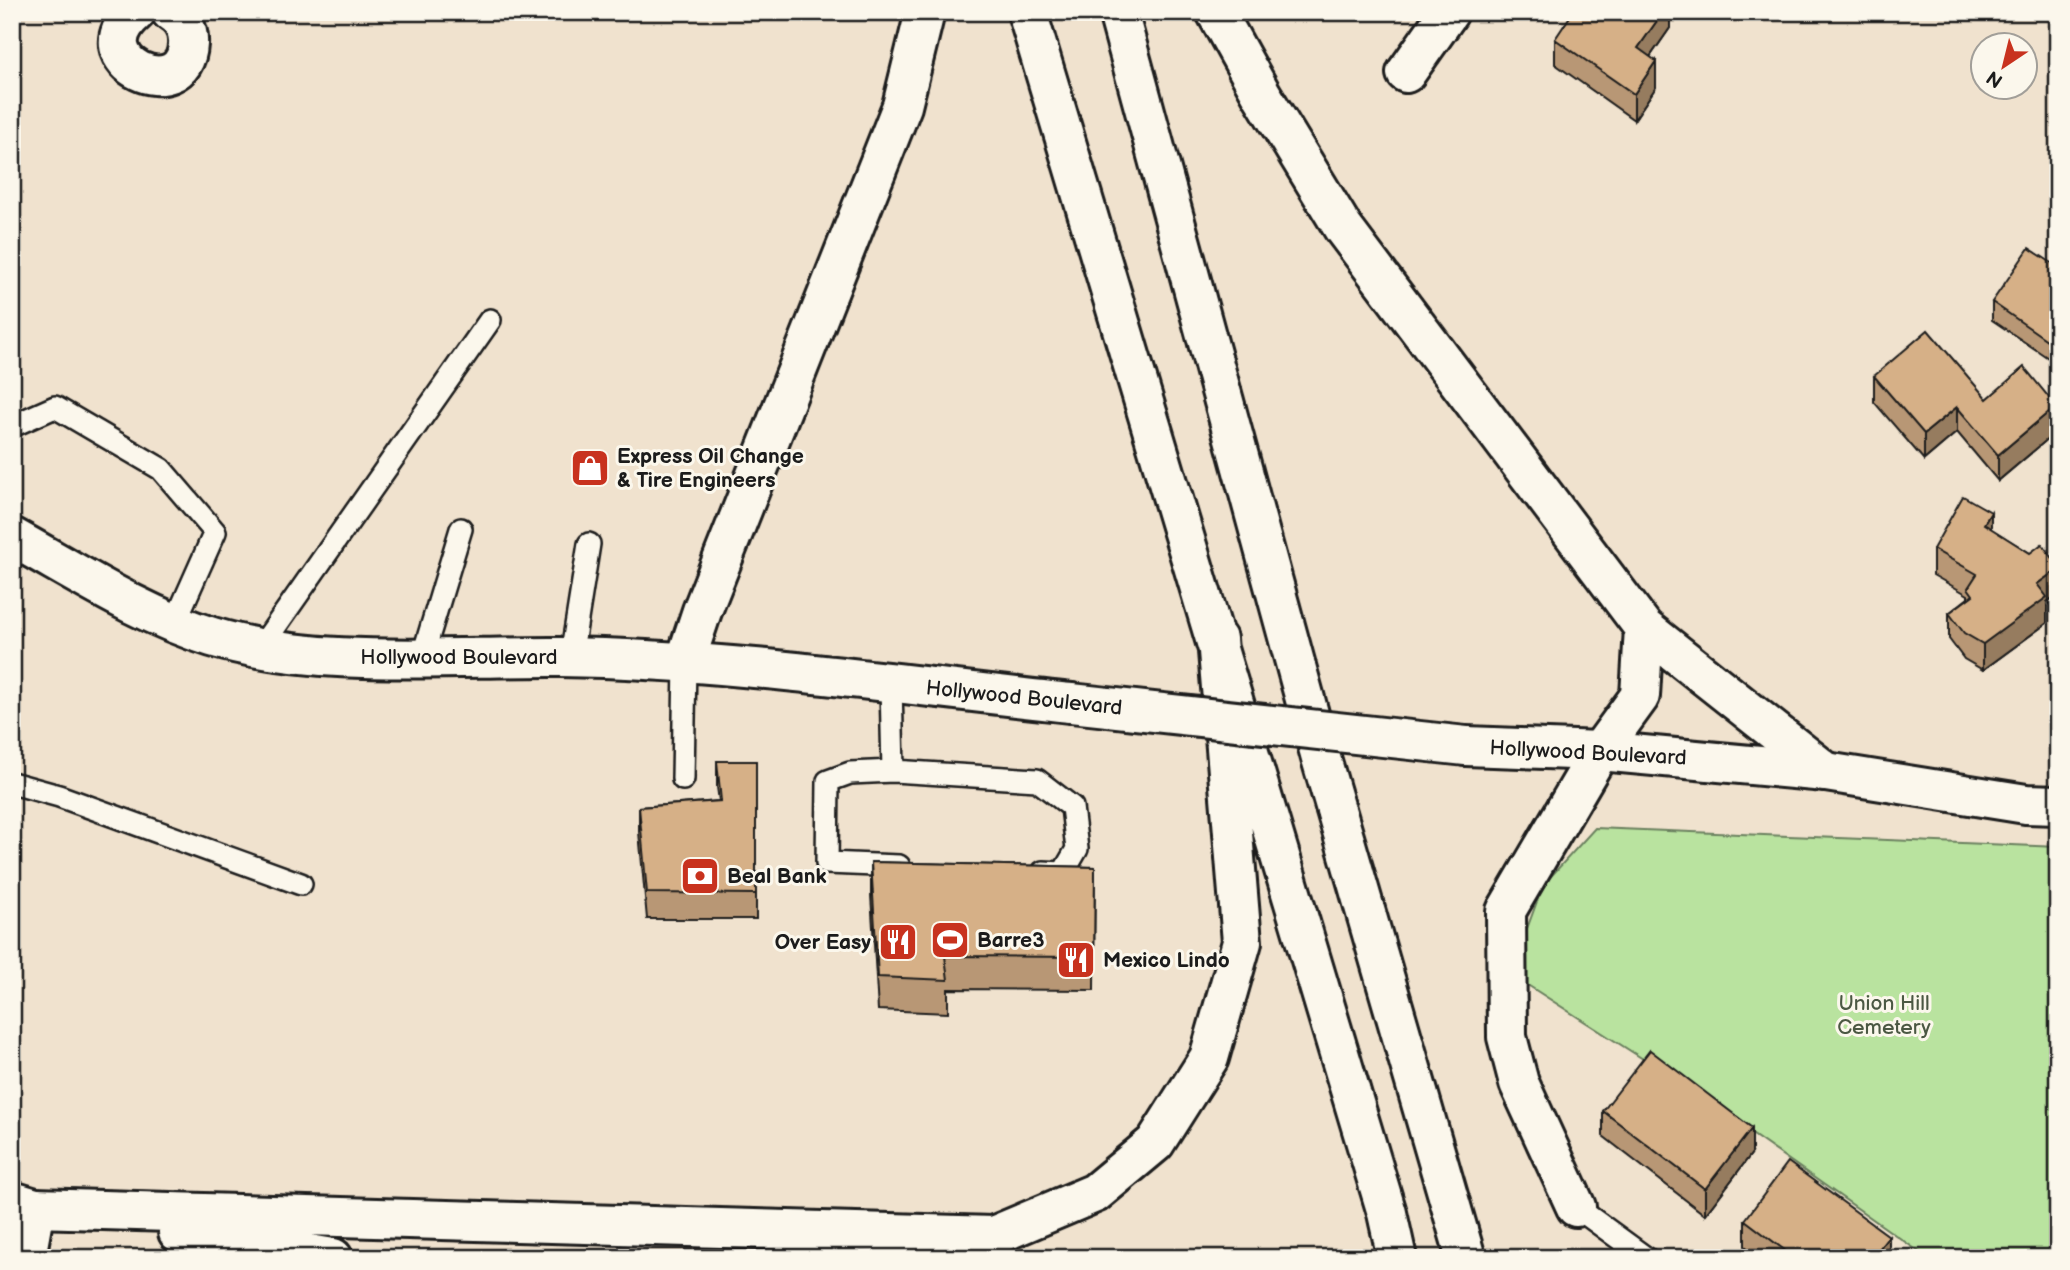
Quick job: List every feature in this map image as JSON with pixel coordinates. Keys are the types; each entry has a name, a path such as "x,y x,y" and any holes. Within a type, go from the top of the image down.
{"main road":[{"path":"124,15 119,41 127,62 135,70 157,76 178,67 188,47 184,25 171,12"},
{"path":"685,662 702,611 902,106 925,12"},
{"path":"1027,12 1217,639 1383,1199 1397,1258"},
{"path":"1118,12 1321,758 1466,1258"},
{"path":"1216,12 1262,95 1343,228 1644,628 1826,772"},
{"path":"1406,73 1449,12"},
{"name":"Hollywood Boulevard","path":"12,537 137,607 213,637 261,647 355,656 571,657 685,662 1466,746 1600,751 1826,772 2026,804 2058,805"},
{"path":"1576,1207 1519,1083 1507,1037 1506,911 1600,751 1640,696 1644,628"},
{"path":"24,1205 993,1236 1095,1193 1155,1143 1209,1058 1242,942 1217,639"},
{"path":"24,1205 26,1258"},
{"path":"24,1205 333,1258"}],"lane":[{"path":"261,647 490,320"},
{"path":"12,426 55,407 161,469 215,532 175,622"},
{"path":"422,658 461,529"},
{"path":"571,657 589,544"},
{"path":"683,779 685,662"},
{"path":"891,684 893,771"},
{"path":"924,867 827,863 828,781 850,774 893,771 1037,780 1072,807 1077,849 1063,873 1021,871"},
{"path":"12,783 59,796 301,884"},
{"path":"1576,1207 1646,1258"}],"green space":[{"name":"Union Hill Cemetery","path":"1595,828 2058,847 2058,1258 1928,1258 1668,1075 1526,984 1524,937 1543,885"}],"building":[{"path":"1573,12 1663,12 1638,48 1656,61 1634,94 1555,39"},
{"path":"2029,248 2058,267 2057,347 1992,302"},
{"path":"1928,330 1987,399 2024,367 2056,406 1998,455 1957,407 1924,434 1874,376"},
{"path":"1963,496 1991,512 1984,524 2030,553 2042,544 2058,565 2058,569 2037,584 2047,597 1983,644 1964,633 1949,613 1973,595 1968,588 1977,574 1933,549"},
{"name":"Beal Bank","path":"717,761 756,761 756,894 647,893 639,807 721,801"},
{"path":"871,862 1095,867 1094,957 945,956 948,980 878,977"},
{"path":"1650,1050 1752,1128 1705,1189 1603,1111"},
{"path":"1788,1162 1889,1236 1872,1258 1795,1258 1745,1220"}],"place":[{"name":"Express Oil Change & Tire Engineers","path":"590,468"},
{"name":"Beal Bank","path":"700,876"},
{"name":"Barre3","path":"950,940"},
{"name":"Over Easy","path":"898,942"},
{"name":"Mexico Lindo","path":"1076,960"}]}
